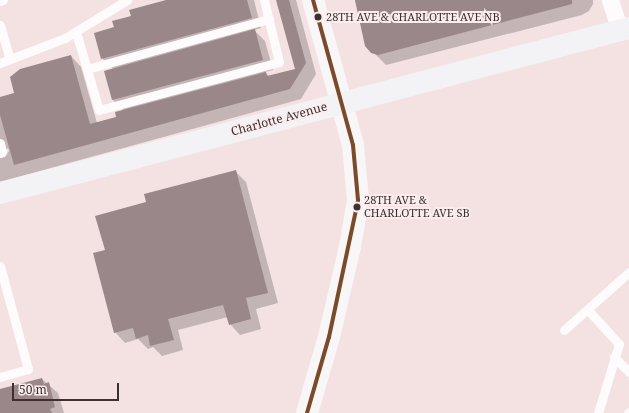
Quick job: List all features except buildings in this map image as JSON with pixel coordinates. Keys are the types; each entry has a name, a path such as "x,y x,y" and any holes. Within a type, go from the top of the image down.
{"main road":[{"path":"307,413 330,337 350,247 358,200 353,145 343,102 313,0"},
{"name":"Charlotte Avenue","path":"0,193 625,29"}],"street":[{"path":"610,0 625,29"}],"lane":[{"path":"0,63 65,38 127,0"},
{"path":"76,32 99,110 279,62 264,0"},
{"path":"87,68 268,19"},
{"path":"0,25 10,58"},
{"path":"0,143 2,152 0,153"},
{"path":"0,266 28,369 0,377"},
{"path":"564,330 629,272"},
{"path":"588,310 619,344 598,413"},
{"path":"614,357 629,372"}],"transit line":[{"path":"307,413 329,337 358,200 353,145 313,0"}],"place":[{"name":"28TH AVE & CHARLOTTE AVE NB","path":"318,17"},
{"name":"28TH AVE & CHARLOTTE AVE SB","path":"357,207"}]}
